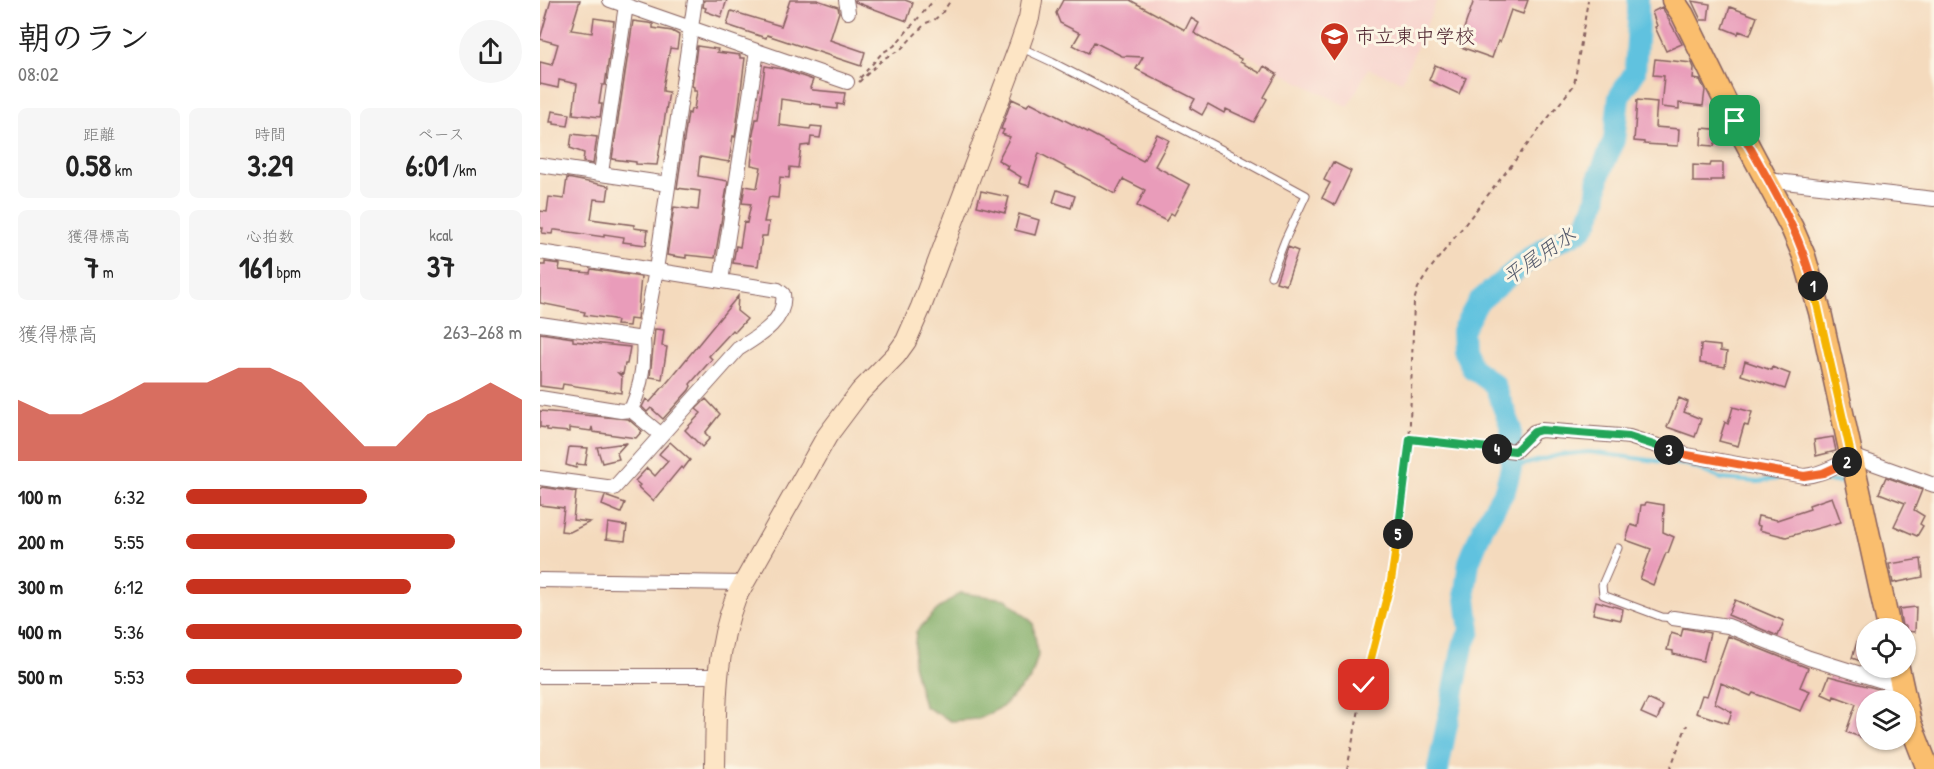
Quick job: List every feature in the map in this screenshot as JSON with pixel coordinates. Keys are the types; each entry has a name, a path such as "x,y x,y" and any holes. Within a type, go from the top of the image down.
{"main road":[{"path":"1673,0 1683,15 1735,121 1792,228 1812,279 1887,618"},
{"path":"1900,678 1911,723 1928,769"}],"street":[{"path":"610,0 847,82"},
{"path":"631,410 640,391 643,339 656,270 695,0"},
{"path":"715,769 717,676 723,634 736,597 827,436 860,392 896,355 906,341 921,307 1019,47 1029,18 1032,0"},
{"path":"601,173 626,5"},
{"path":"721,281 757,51"},
{"path":"540,165 668,184"},
{"path":"1768,180 1934,199"},
{"path":"540,252 778,290 783,294 784,302 781,313 761,335 738,349 614,488 540,478"},
{"path":"540,324 643,339"},
{"path":"540,398 621,411 631,410 660,434"},
{"path":"1511,450 1534,432 1541,430 1629,437 1687,455 1804,476 1823,473 1852,459 1862,459 1934,485"},
{"path":"540,580 744,583"},
{"path":"1673,618 1728,626 1809,658 1856,668"},
{"path":"540,676 717,676"}],"lane":[{"path":"1019,47 1221,149 1306,195 1285,240 1272,276"},
{"path":"1618,548 1602,585 1603,595 1662,617 1673,618"}],"path":[{"path":"847,82 858,80 882,53 894,46 934,0"},
{"path":"847,82 855,84 862,81 883,59 901,49 926,23 942,13 951,0"},
{"path":"1347,769 1364,685 1391,581 1410,439 1413,316 1418,288 1430,269 1574,84 1588,0"},
{"path":"1410,439 1511,450"},
{"path":"1670,769 1687,724"}],"shaded area":[{"name":"市立東中学校","path":"1139,0 1437,0 1402,81 1368,69 1348,107"}],"green space":[{"path":"960,593 1006,599 1033,623 1038,655 1031,678 1002,707 978,719 951,721 924,706 913,664 916,632 937,610"}],"building":[{"path":"551,0 580,0 571,30 592,33 594,18 614,21 605,85 602,85 599,104 602,104 600,117 573,114 577,84 559,80 558,88 540,84 540,62 552,65 558,44 540,39"},
{"path":"704,0 727,0 721,17 705,11"},
{"path":"790,0 817,0 838,7 839,12 830,40 865,52 861,66 767,35 766,38 727,25 731,11 781,26"},
{"path":"855,0 905,0 913,3 907,21 855,2"},
{"path":"1063,0 1130,0 1185,30 1191,18 1199,23 1194,33 1241,59 1240,62 1260,73 1264,66 1277,74 1264,97 1267,99 1254,122 1226,109 1224,113 1208,104 1202,115 1190,108 1195,99 1136,69 1143,57 1122,56 1094,42 1088,53 1073,45 1080,33 1060,23 1056,13"},
{"path":"1474,0 1528,0 1523,14 1511,10 1492,58 1461,47 1464,42 1460,40"},
{"path":"1692,1 1710,4 1708,20 1701,20"},
{"path":"1662,7 1682,44 1666,51 1655,27 1657,26 1652,12"},
{"path":"1730,7 1757,17 1750,35 1739,31 1738,34 1723,28"},
{"path":"633,21 653,24 653,28 672,31 679,35 677,49 670,48 663,88 663,91 669,92 657,165 612,159"},
{"path":"697,46 718,49 717,52 740,55 740,58 745,58 735,137 733,136 729,162 700,157 698,176 728,181 715,258 686,255 686,258 667,255 674,207 698,210 700,191 677,188 688,113 690,114 691,109 694,109 697,91 694,91 692,86"},
{"path":"1655,59 1692,63 1693,79 1700,80 1705,90 1703,106 1679,103 1679,109 1661,107 1664,76 1653,75"},
{"path":"1435,65 1466,78 1459,94 1429,80"},
{"path":"765,66 782,69 813,80 810,88 813,90 845,93 843,105 837,104 837,109 781,99 779,125 810,129 811,126 822,127 820,138 811,137 810,145 801,146 798,168 790,167 789,178 780,177 778,198 769,197 764,222 769,222 767,236 762,236 758,266 733,263 736,246 740,247 744,222 747,223 751,204 742,203 745,186 757,188 761,167 751,165 754,139 752,139 756,119 758,119"},
{"path":"1012,99 1027,106 1030,102 1143,161 1157,134 1169,140 1155,166 1190,185 1174,215 1171,213 1166,221 1137,206 1145,190 1123,179 1115,194 1039,153 1029,186 1019,183 1021,177 998,160 1010,137 1002,134 1004,130 1001,129"},
{"path":"1637,100 1657,102 1655,127 1679,129 1678,146 1644,144 1644,142 1634,141"},
{"path":"552,111 570,114 568,126 550,122"},
{"path":"1702,128 1725,130 1723,144 1701,145"},
{"path":"572,134 597,137 593,164 583,162 584,153 570,148"},
{"path":"1333,162 1351,171 1335,205 1322,198 1330,183 1324,180"},
{"path":"1711,163 1723,163 1723,180 1693,182 1693,165 1710,166"},
{"path":"567,178 609,186 607,200 594,199 591,219 634,225 634,228 648,230 646,245 623,242 624,237 604,234 604,237 556,230 553,230 552,234 542,233 540,211 547,212 549,197 564,199"},
{"path":"1057,190 1075,196 1071,208 1053,202"},
{"path":"981,191 1009,197 1005,213 977,206"},
{"path":"1019,214 1039,220 1035,235 1015,230"},
{"path":"1288,247 1298,251 1286,285 1276,282"},
{"path":"545,262 560,264 559,270 590,273 591,269 641,277 637,320 630,319 629,326 616,325 617,321 613,319 584,315 585,312 540,303 540,265 545,265"},
{"path":"738,296 737,311 747,319 735,332 733,330 709,356 712,359 663,419 651,408 647,412 642,407 646,399 650,402"},
{"path":"655,329 664,330 662,346 667,347 662,379 650,377"},
{"path":"540,333 573,338 573,341 630,347 623,374 618,373 622,377 621,393 563,384 562,389 540,386"},
{"path":"1701,344 1720,346 1720,351 1727,352 1725,367 1700,363"},
{"path":"1745,361 1790,374 1785,389 1741,375"},
{"path":"1679,398 1688,402 1684,412 1701,419 1695,437 1667,427"},
{"path":"706,399 720,414 705,433 710,438 702,447 685,430 701,413 696,409"},
{"path":"1733,407 1752,412 1748,426 1744,425 1738,446 1719,441 1725,422 1728,424"},
{"path":"540,411 628,419 642,431 636,438 593,432 592,427 591,431 569,428 569,432 547,430 547,428 540,427"},
{"path":"1833,437 1836,451 1816,456 1814,440"},
{"path":"670,442 690,460 683,469 681,467 653,501 635,481 647,468 655,476 668,461 659,454"},
{"path":"626,443 617,453 619,459 602,463 597,447"},
{"path":"569,447 588,448 585,465 577,464 576,468 566,465"},
{"path":"1886,477 1922,490 1914,510 1924,516 1920,524 1923,526 1917,536 1894,526 1905,503 1879,493"},
{"path":"542,487 576,492 573,520 590,522 570,532 561,531 564,508 540,505"},
{"path":"605,496 625,503 621,513 602,505"},
{"path":"1832,497 1841,522 1786,537 1759,530 1760,526 1756,525 1758,516 1777,520 1810,509 1809,505"},
{"path":"1646,502 1664,505 1663,532 1674,537 1653,585 1640,579 1651,549 1626,540 1631,525 1638,527 1641,505 1645,505"},
{"path":"608,523 627,526 625,541 606,539"},
{"path":"1921,559 1923,577 1893,583 1889,564"},
{"path":"1735,600 1784,621 1778,636 1728,615"},
{"path":"1596,601 1623,609 1621,620 1593,614"},
{"path":"1916,607 1916,618 1901,618 1899,609"},
{"path":"1683,628 1710,633 1703,661 1673,654 1673,651 1667,650 1671,633 1681,636"},
{"path":"1728,636 1808,668 1800,687 1810,691 1801,711 1753,693 1751,696 1721,683 1715,703 1732,712 1728,723 1696,713 1702,695 1707,696"},
{"path":"1856,645 1856,659 1852,658"},
{"path":"1829,676 1882,690 1856,690 1856,704 1822,694"},
{"path":"1648,699 1663,706 1657,720 1641,713"},
{"path":"1856,704 1856,736 1846,732"}],"waterway":[{"name":"平尾用水","path":"1438,769 1463,646 1470,631 1465,591 1469,562 1483,527 1505,490 1511,468 1511,427 1494,384 1472,368 1463,349 1462,331 1478,302 1529,259 1576,233 1589,219 1596,200 1599,176 1614,140 1619,97 1635,72 1638,0"},
{"path":"1511,468 1559,455 1589,452 1687,465 1722,479 1758,482 1783,478"},
{"path":"1809,481 1841,482"}],"place":[{"name":"市立東中学校","path":"1334,62"}],"route":[{"path":"1364,685 1391,581 1410,439 1515,451 1534,432 1541,430 1620,436 1687,455 1804,476 1823,473 1852,459 1812,279 1792,228 1735,121"}]}
